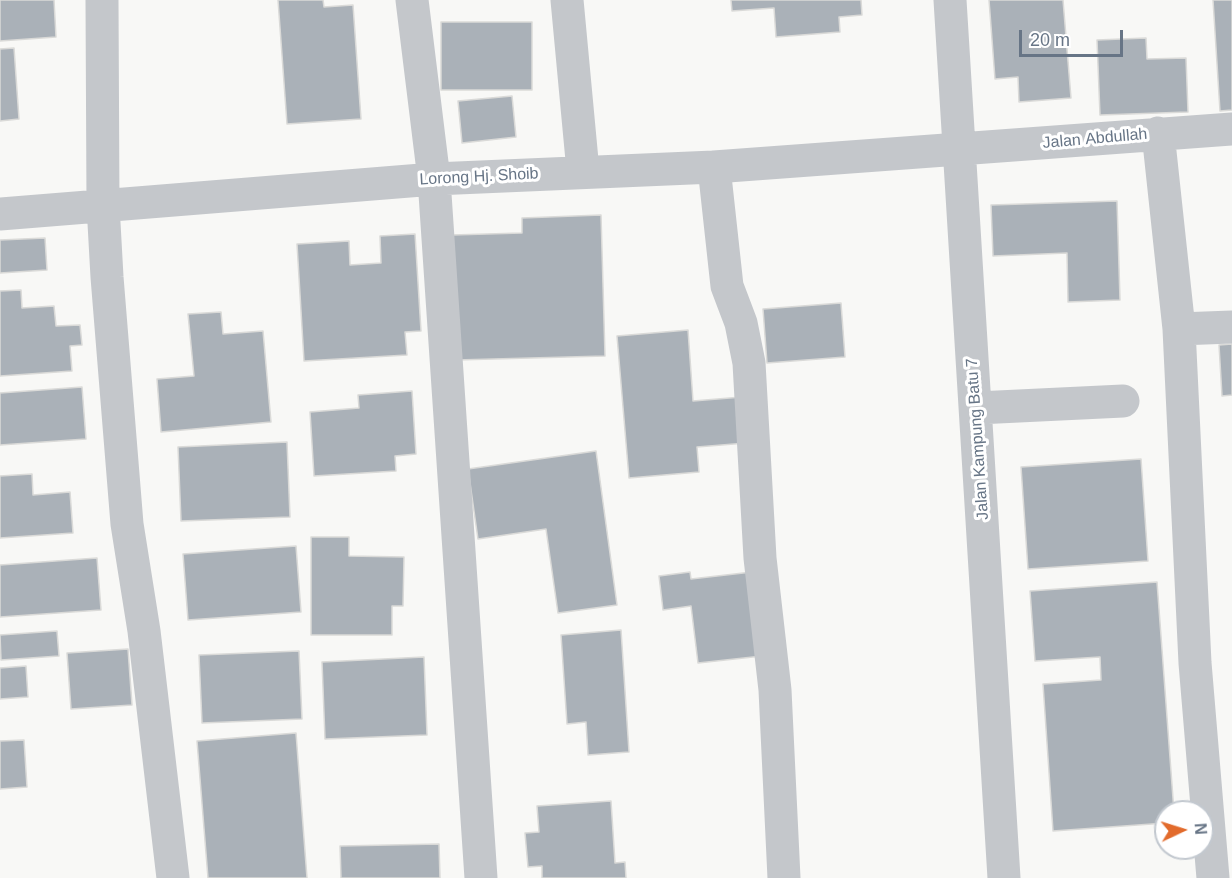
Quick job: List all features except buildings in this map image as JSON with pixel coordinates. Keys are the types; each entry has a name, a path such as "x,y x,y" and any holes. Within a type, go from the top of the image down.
{"street":[{"path":"102,0 103,205 127,524 144,631 173,878"},
{"path":"412,0 434,179 481,878"},
{"path":"567,0 583,171"},
{"name":"Jalan Kampung Batu 7","path":"950,0 977,408 1004,878"},
{"name":"Jalan Abdullah","path":"959,150 1232,129"},
{"path":"1158,133 1179,329 1195,663 1213,878"},
{"name":"Lorong Hj. Shoib","path":"0,214 434,179 714,166 959,150"},
{"path":"714,166 727,286 741,323 749,363 759,558 775,690 784,878"},
{"path":"1179,329 1232,327"},
{"path":"977,408 1123,401"}]}
